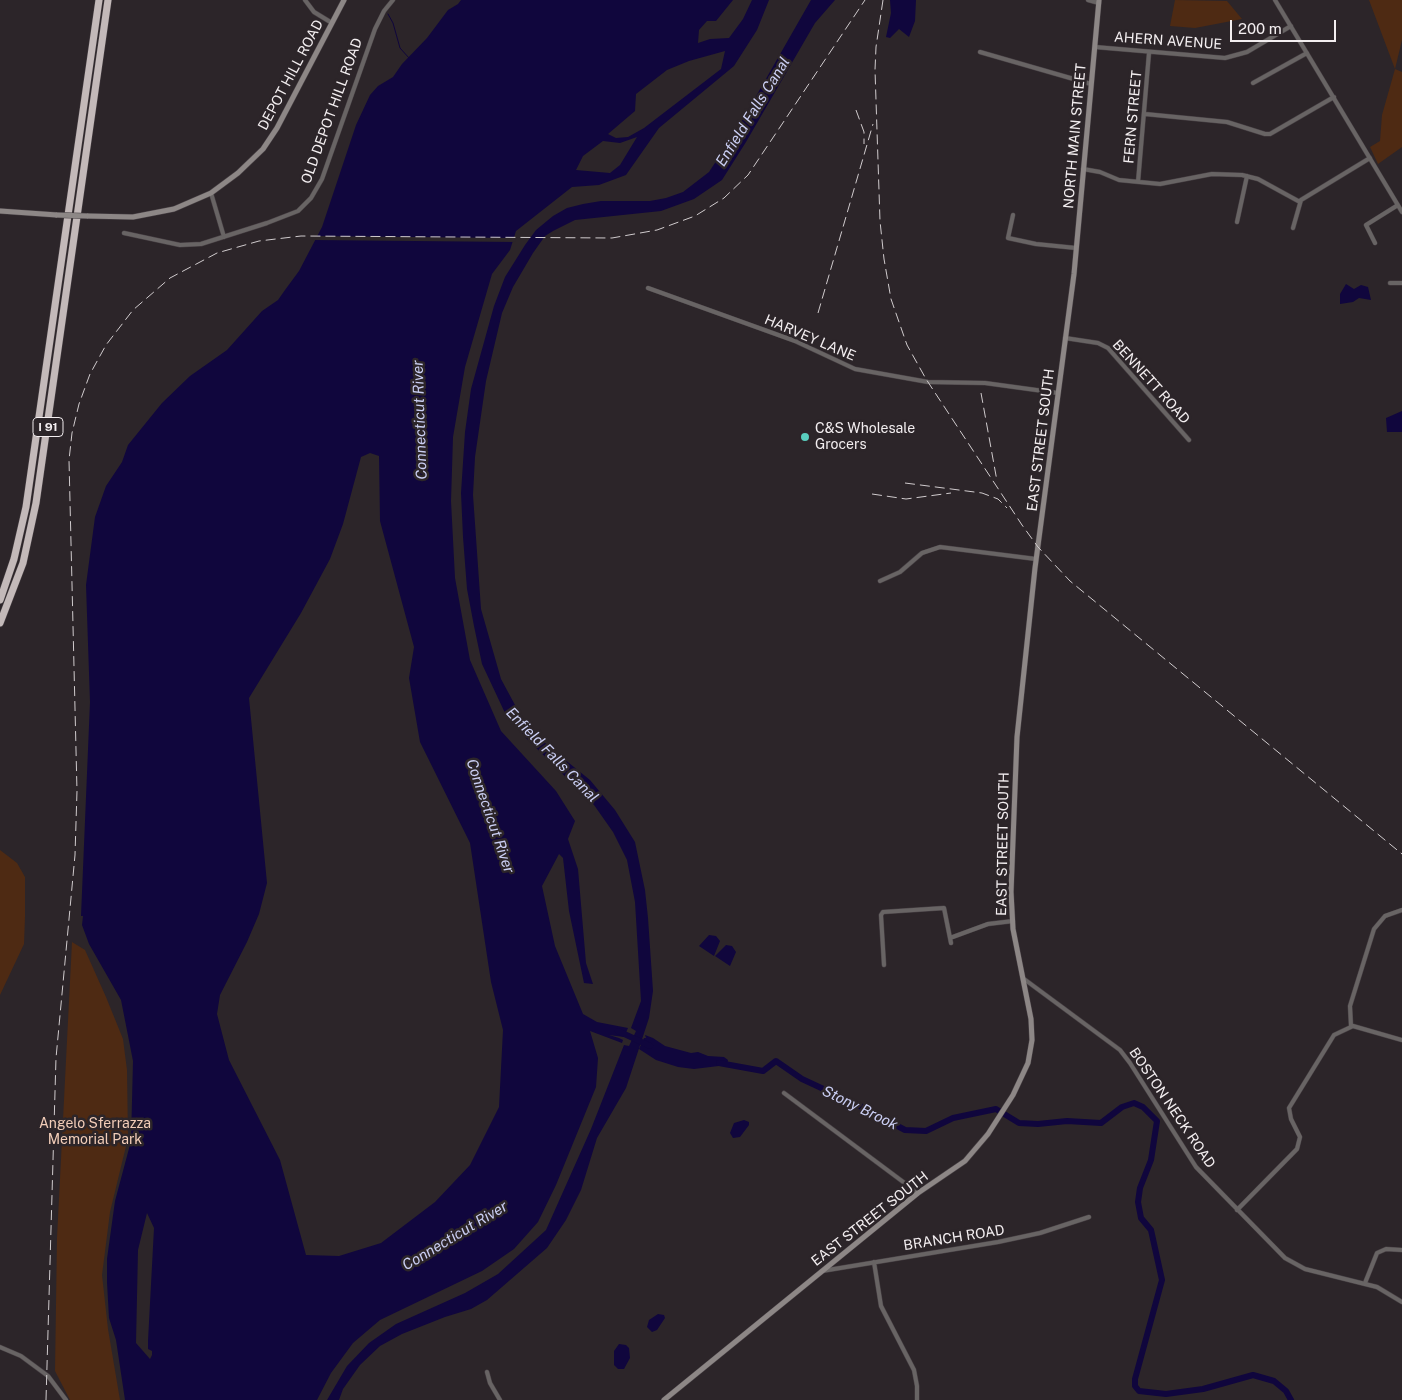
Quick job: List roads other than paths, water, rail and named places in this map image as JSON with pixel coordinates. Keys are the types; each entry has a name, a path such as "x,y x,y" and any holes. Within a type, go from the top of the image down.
{"highway":[{"name":"I 91","path":"0,600 14,559 26,507 99,0"},
{"name":"I 91","path":"0,623 20,574 34,516 108,0"}],"main road":[{"name":"DEPOT HILL ROAD","path":"0,211 126,217 148,215 174,208 211,193 238,173 263,149 277,128 344,0"},
{"name":"NORTH MAIN STREET","path":"1074,274 1099,2"},
{"name":"EAST STREET SOUTH","path":"664,1400 918,1193 965,1162 988,1134 1017,1090 1028,1063 1032,1040 1031,1019 1013,921 1013,816 1017,737 1036,559 1074,274"}],"street":[{"path":"305,0 314,12 332,23"},
{"name":"OLD DEPOT HILL ROAD","path":"124,234 180,245 201,244 286,217 298,211 311,198 322,179 375,29 384,11 394,0"},
{"path":"1088,0 1099,2"},
{"path":"1275,0 1402,212"},
{"name":"AHERN AVENUE","path":"1095,47 1216,58 1247,52 1290,26"},
{"path":"980,52 1091,84"},
{"name":"FERN STREET","path":"1138,182 1149,53"},
{"path":"1253,83 1307,53"},
{"path":"1145,114 1227,122 1270,134 1334,97"},
{"path":"1293,228 1300,202 1370,158"},
{"path":"1084,169 1100,172 1119,180 1168,184 1214,173 1247,176 1258,179 1300,202"},
{"path":"1237,222 1247,176"},
{"path":"211,193 224,237"},
{"path":"1375,243 1366,225 1398,205"},
{"path":"1013,215 1008,238 1036,244 1076,248"},
{"path":"1390,283 1402,283"},
{"name":"HARVEY LANE","path":"648,288 795,341 852,369 931,383 989,383 1058,392"},
{"name":"BENNETT ROAD","path":"1065,338 1098,343 1108,348 1189,440"},
{"path":"880,580 900,572 919,554 940,547 1036,559"},
{"path":"884,966 881,917 883,912 943,908 946,910 950,941 988,924 1013,921"},
{"path":"1351,1026 1350,1006 1374,929 1385,916 1402,910"},
{"name":"BOSTON NECK ROAD","path":"1024,979 1120,1050 1130,1063 1190,1161 1292,1263 1329,1276 1365,1283 1386,1292 1402,1302"},
{"path":"1237,1210 1297,1149 1300,1136 1289,1114 1292,1102 1330,1040 1340,1031 1351,1026 1402,1040"},
{"path":"784,1093 918,1193"},
{"name":"BRANCH ROAD","path":"821,1271 998,1242 1040,1233 1089,1217"},
{"path":"1365,1283 1376,1253 1386,1249 1402,1250"},
{"path":"874,1262 881,1306 914,1370 917,1400"},
{"path":"0,1347 21,1356 43,1372 55,1383 66,1400"},
{"path":"487,1372 490,1383 500,1400"}],"water":[{"name":"Connecticut River","path":"461,0 733,0 716,21 707,21 699,30 698,43 710,39 729,38 743,19 752,0 769,0 757,30 734,66 659,128 626,175 599,185 572,187 516,231 510,250 492,274 465,367 453,437 451,501 455,578 470,660 501,731 556,791 575,821 568,839 578,869 586,963 593,984 584,983 569,911 563,858 559,854 542,886 555,946 583,1014 597,1022 628,1028 624,1037 609,1035 623,1040 622,1043 590,1031 598,1058 596,1087 556,1185 538,1222 514,1249 482,1271 380,1320 353,1343 331,1373 317,1400 125,1400 116,1340 109,1318 107,1259 115,1201 131,1141 133,1061 121,1000 89,944 82,925 83,916 81,916 90,702 86,585 95,517 106,486 122,462 128,445 162,403 190,376 227,350 262,311 278,300 299,271 322,227 356,125 370,95 378,86 393,77 402,64 427,38 448,10","holes":["725,51 721,69 644,128 628,137 616,138 608,134 635,111 636,94 667,70 689,61","637,137 620,165 610,173 576,170 583,156 603,141 620,143","370,453 379,456 380,521 414,647 409,678 420,742 470,843 491,982 503,1030 499,1107 470,1165 435,1202 381,1243 339,1256 306,1255 280,1160 229,1060 217,1014 220,995 259,914 267,883 249,698 301,613 330,559 343,524 361,457","147,1213 154,1228 148,1341 148,1349 152,1351 150,1359 136,1343 138,1250"]},
{"path":"811,0 835,0 815,23 722,180 694,199 661,211 575,220 553,231 545,236 533,253 513,287 502,313 486,381 475,457 473,495 481,609 501,679 522,718 548,746 590,780 615,810 635,842 645,890 648,918 653,991 649,1018 626,1088 597,1138 581,1190 566,1220 547,1248 487,1300 471,1309 402,1334 380,1346 360,1365 343,1389 339,1400 327,1400 347,1366 369,1343 396,1324 465,1293 498,1274 546,1230 591,1129 624,1045 629,1046 636,1031 631,1028 641,1001 635,902 627,860 613,832 594,805 527,739 505,713 482,664 467,589 461,493 465,432 471,389 494,306 505,277 525,245 536,230 553,216 567,208 601,201 650,201 666,198 683,192 709,172 739,126"},
{"path":"890,0 916,0 915,21 909,37 899,29 890,38 886,37 891,13"},
{"path":"1346,284 1354,289 1361,285 1368,287 1371,300 1359,298 1353,302 1340,304 1340,294"},
{"path":"1402,411 1402,432 1387,432 1386,418"},
{"path":"709,935 716,936 720,941 714,956 699,946"},
{"path":"726,945 732,946 736,952 730,966 715,956"},
{"path":"645,1035 665,1046 691,1053 698,1052 708,1056 724,1057 728,1060 727,1065 694,1069 678,1067 656,1060 639,1049 644,1038 646,1038"},
{"path":"744,1120 749,1122 749,1125 740,1137 733,1138 730,1133 734,1123"},
{"path":"658,1314 664,1315 665,1318 657,1330 652,1332 647,1327 649,1320"},
{"path":"619,1344 626,1345 629,1348 630,1358 624,1369 618,1369 614,1365 614,1351"}],"waterway":[{"path":"388,14 393,23 400,48 409,58"},
{"name":"Enfield Falls Canal","path":"618,1031 650,1046"},
{"name":"Stony Brook","path":"719,1063 763,1071 776,1061 802,1079 860,1106 905,1130 926,1131 953,1118 996,1109 1019,1123 1038,1124 1067,1121 1101,1123 1122,1107 1134,1103 1143,1107 1157,1121 1151,1160 1140,1188 1138,1202 1141,1218 1151,1230 1162,1280 1135,1379 1135,1386 1139,1391 1166,1394 1203,1389 1253,1375 1274,1381 1286,1391 1291,1400"}],"railway":[{"path":"46,1400 56,1058 75,855 77,791 69,460 72,433 79,404 90,374 106,345 133,310 170,278 217,253 259,241 301,236 612,238 657,230 695,216 724,198 748,175 865,0"},
{"path":"883,0 876,47 875,70 880,221 884,259 891,299 907,345 926,379 1022,525 1038,547 1070,581 1402,854"},
{"path":"856,110 864,132 864,144"},
{"path":"818,313 873,124"},
{"path":"981,393 997,481"},
{"path":"905,483 982,493 998,499 1007,508"},
{"path":"872,494 906,499 951,493"}],"place":[{"name":"C&S Wholesale Grocers","path":"805,437"}],"park label":[{"name":"Angelo Sferrazza Memorial Park","path":"95,1132"}]}
